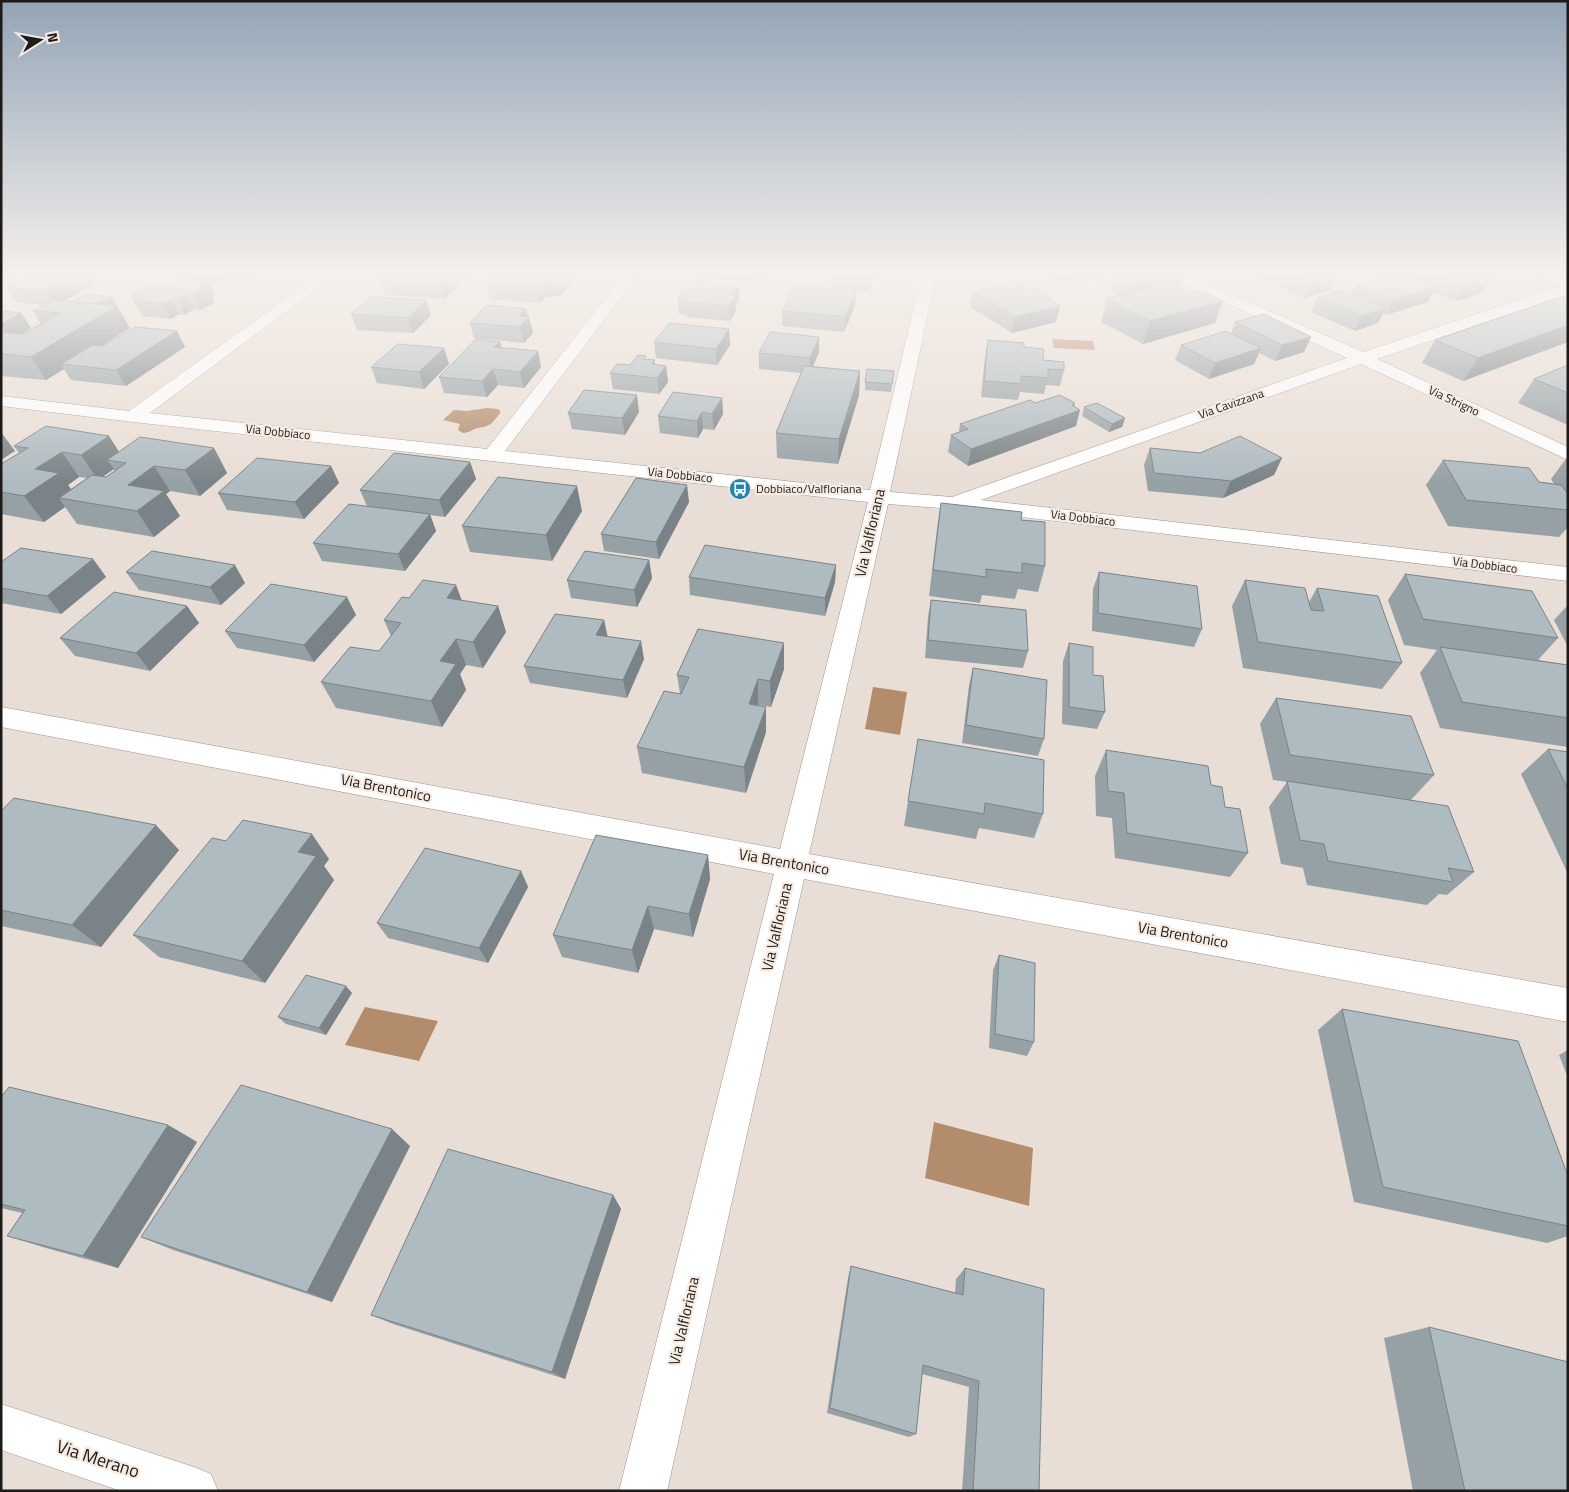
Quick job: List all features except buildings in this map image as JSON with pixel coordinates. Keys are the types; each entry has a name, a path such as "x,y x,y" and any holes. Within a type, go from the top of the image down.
{"street":[{"path":"133,417 232,345"},
{"path":"492,455 577,345"},
{"name":"Via Valfloriana","path":"643,1491 879,497 913,345"},
{"name":"Via Strigno","path":"1332,345 1568,454"},
{"name":"Via Cavizzana","path":"952,503 1402,345"},
{"name":"Via Dobbiaco","path":"1,401 133,417 879,497 952,503 1568,574"},
{"name":"Via Brentonico","path":"1,717 792,864 1568,1005"},
{"name":"Via Merano","path":"1,1427 194,1491"}],"shaded area":[{"path":"1053,345 1094,345 1095,350 1054,348"},
{"path":"487,408 498,409 501,412 489,425 467,432 463,433 458,430 460,424 443,420 454,410 467,411"},
{"path":"873,687 907,692 900,735 865,729"},
{"path":"365,1007 438,1021 419,1061 345,1045"},
{"path":"934,1122 1033,1148 1029,1206 925,1178"}],"place":[{"name":"Dobbiaco/Valfloriana","path":"740,489"}]}
